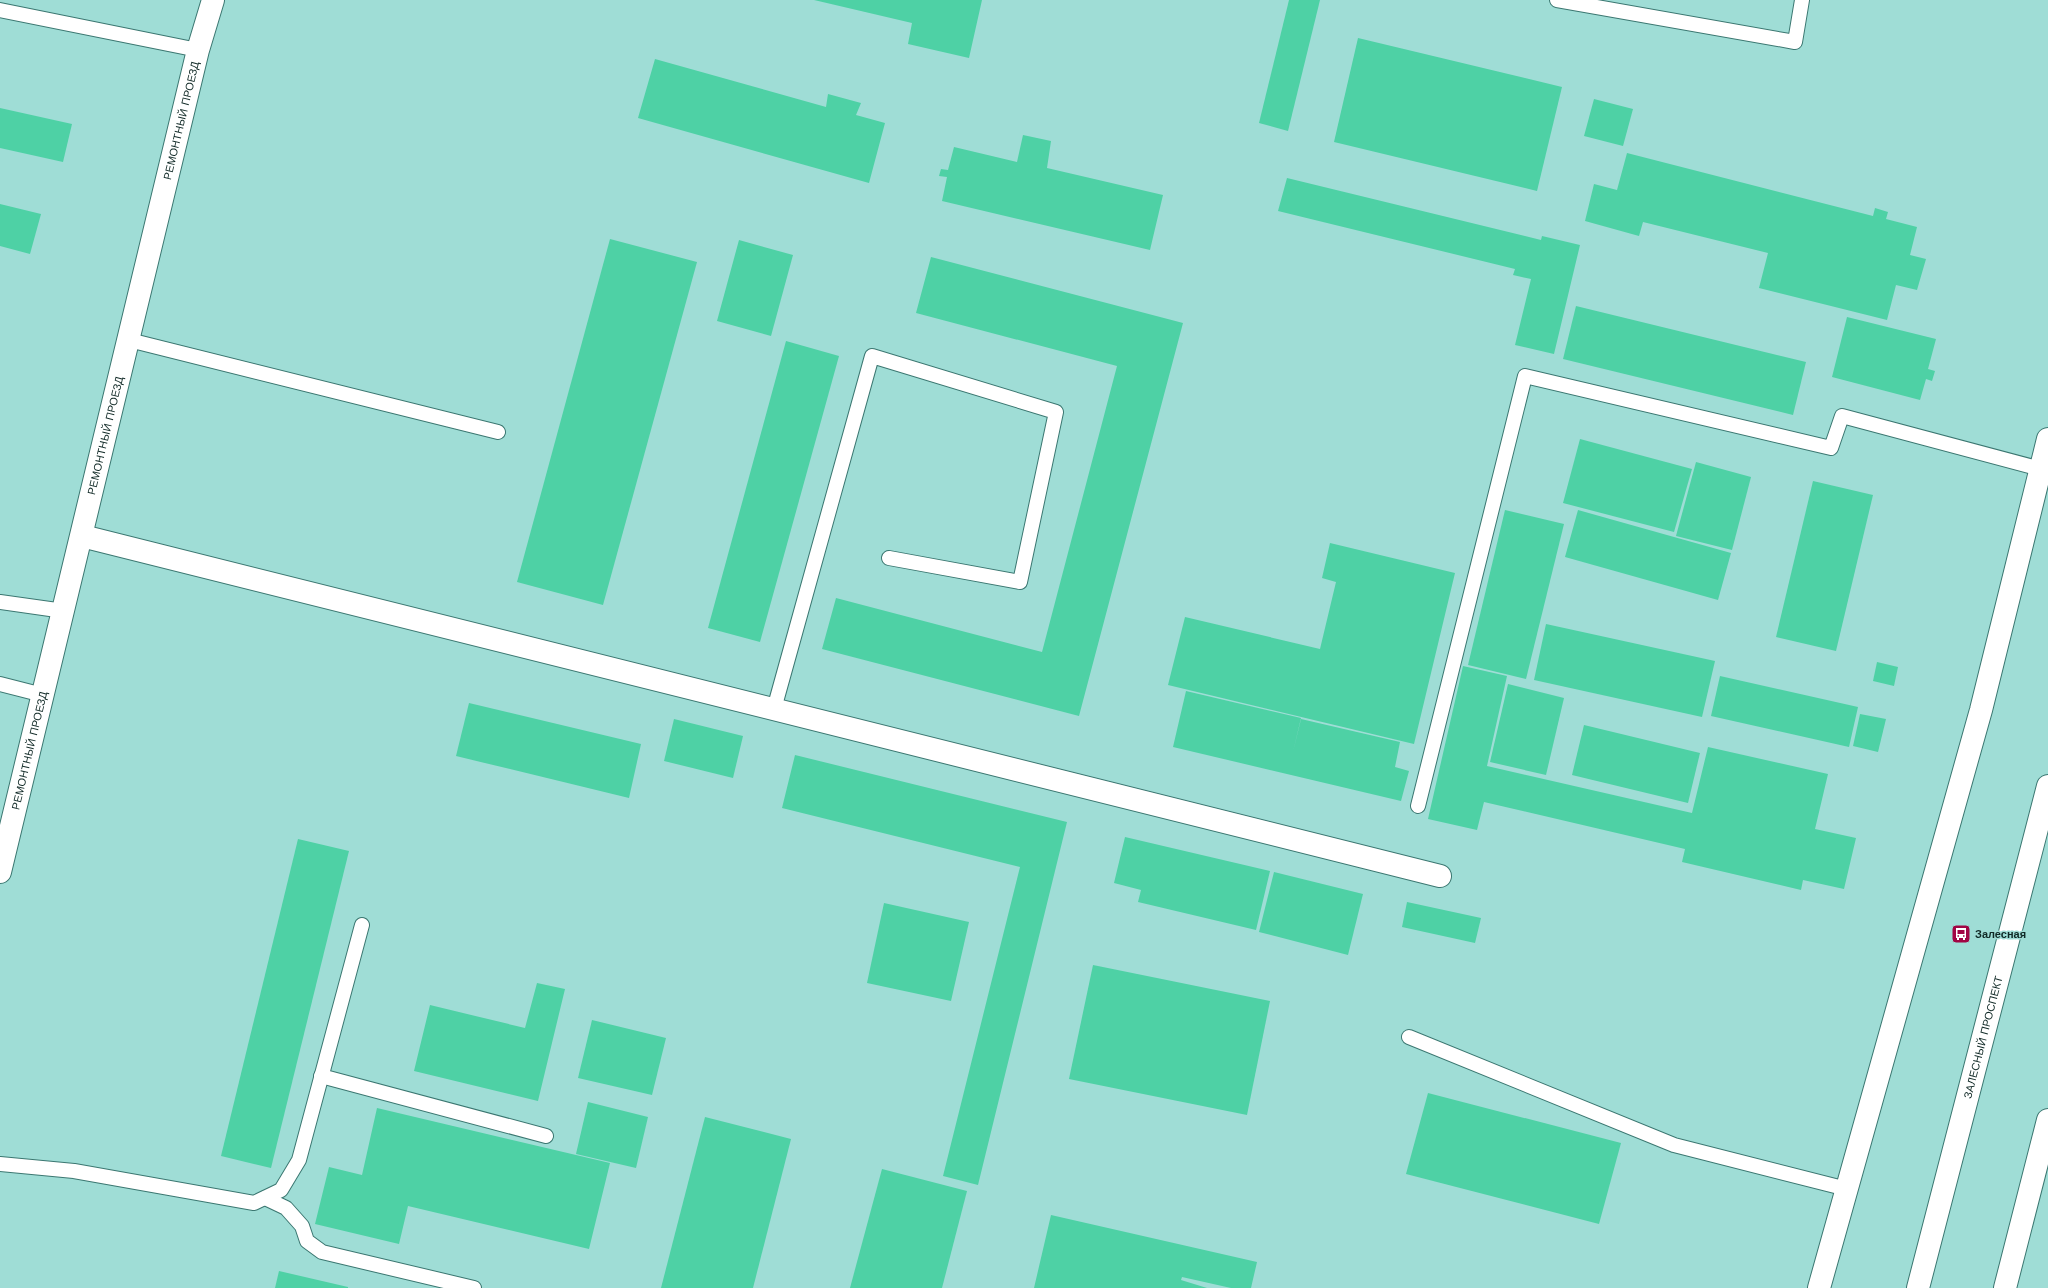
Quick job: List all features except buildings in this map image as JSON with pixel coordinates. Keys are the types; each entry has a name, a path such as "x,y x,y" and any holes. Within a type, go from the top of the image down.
{"street":[{"name":"РЕМОНТНЫЙ ПРОЕЗД","path":"0,872 6,824 43,695 198,50 213,0"},
{"path":"1819,1288 1981,710 2048,439"},
{"path":"82,536 1440,876"},
{"name":"ЗАЛЕСНЫЙ ПРОСПЕКТ","path":"1918,1288 2048,786"},
{"path":"2005,1288 2048,1120"}],"lane":[{"path":"1557,0 1794,42 1802,0"},
{"path":"0,10 198,50"},
{"path":"129,340 498,432"},
{"path":"774,709 872,356 1056,412 1020,582 889,558"},
{"path":"1418,806 1526,376 1831,448 1842,416 2040,469"},
{"path":"0,602 64,611"},
{"path":"0,684 43,695"},
{"path":"0,1164 74,1171 254,1203 280,1190 299,1160 362,925"},
{"path":"1409,1037 1674,1145 1847,1189"},
{"path":"321,1076 546,1136"},
{"path":"265,1198 286,1208 302,1226 307,1241 322,1252 474,1288"}],"place":[{"name":"Залесная","path":"1961,934"}]}
